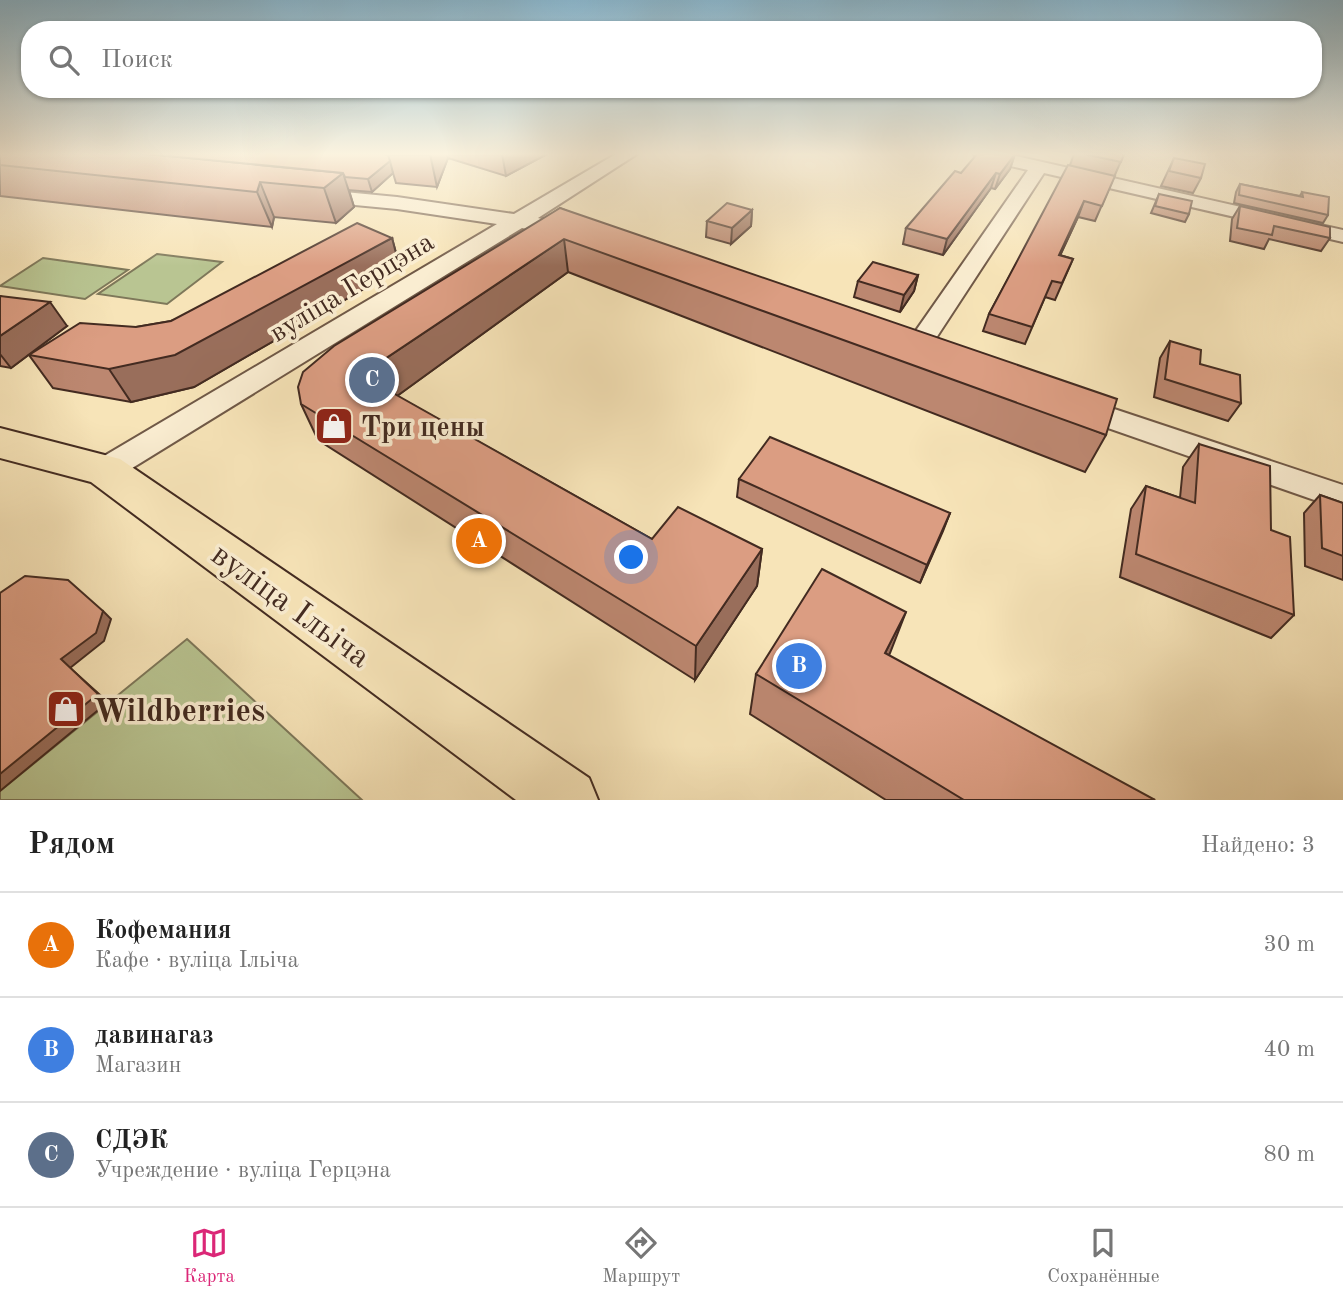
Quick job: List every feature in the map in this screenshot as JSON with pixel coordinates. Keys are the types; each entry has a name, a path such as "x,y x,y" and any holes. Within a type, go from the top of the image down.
{"main road":[{"name":"вуліца Ільіча","path":"0,443 105,470 567,800"}],"street":[{"name":"вуліца Герцэна","path":"105,470 567,191"},
{"path":"914,352 1023,191"},
{"path":"1146,191 1343,236"},
{"path":"292,193 397,203 518,221 550,226 590,238"},
{"path":"888,343 940,361"},
{"path":"1055,400 1343,498"}],"green space":[{"path":"157,254 222,262 167,304 98,294"},
{"path":"43,258 128,270 85,299 0,286"},
{"path":"187,639 362,800 0,800 0,791"}],"building":[{"path":"938,191 982,191 947,239 906,228"},
{"path":"1054,191 1108,191 1102,206 1084,201 1059,255 1073,259 1062,283 1052,281 1032,327 989,314"},
{"path":"1239,191 1276,191 1303,197 1302,192 1329,197 1328,215 1239,195"},
{"path":"1159,194 1192,201 1189,214 1155,206"},
{"path":"727,203 752,210 732,228 707,221"},
{"path":"1240,206 1330,227 1330,238 1274,226 1272,235 1237,228"},
{"path":"560,208 1117,399 1106,435 564,239 361,375 652,539 678,507 762,549 696,646 301,404 298,387 303,372 334,346"},
{"path":"357,223 392,238 175,355 109,369 29,355 80,323 136,327 171,321"},
{"path":"873,262 918,275 904,295 858,281"},
{"path":"0,296 50,302 0,336"},
{"path":"1170,341 1201,350 1200,364 1240,375 1241,403 1165,379"},
{"path":"770,437 950,513 927,565 739,479"},
{"path":"1199,444 1270,466 1271,530 1290,537 1294,615 1136,554 1146,486 1195,503"},
{"path":"1320,495 1343,503 1343,556 1322,548"},
{"path":"822,569 906,612 885,653 1155,800 964,800 756,674"},
{"path":"25,576 68,580 103,611 96,633 61,659 98,694 0,774 0,593"}],"place":[{"name":"СДЭК","path":"372,380"},
{"name":"Три цены","path":"334,426"},
{"name":"Кофемания","path":"479,541"},
{"name":"давинагаз","path":"799,666"},
{"name":"Wildberries","path":"66,709"}]}
